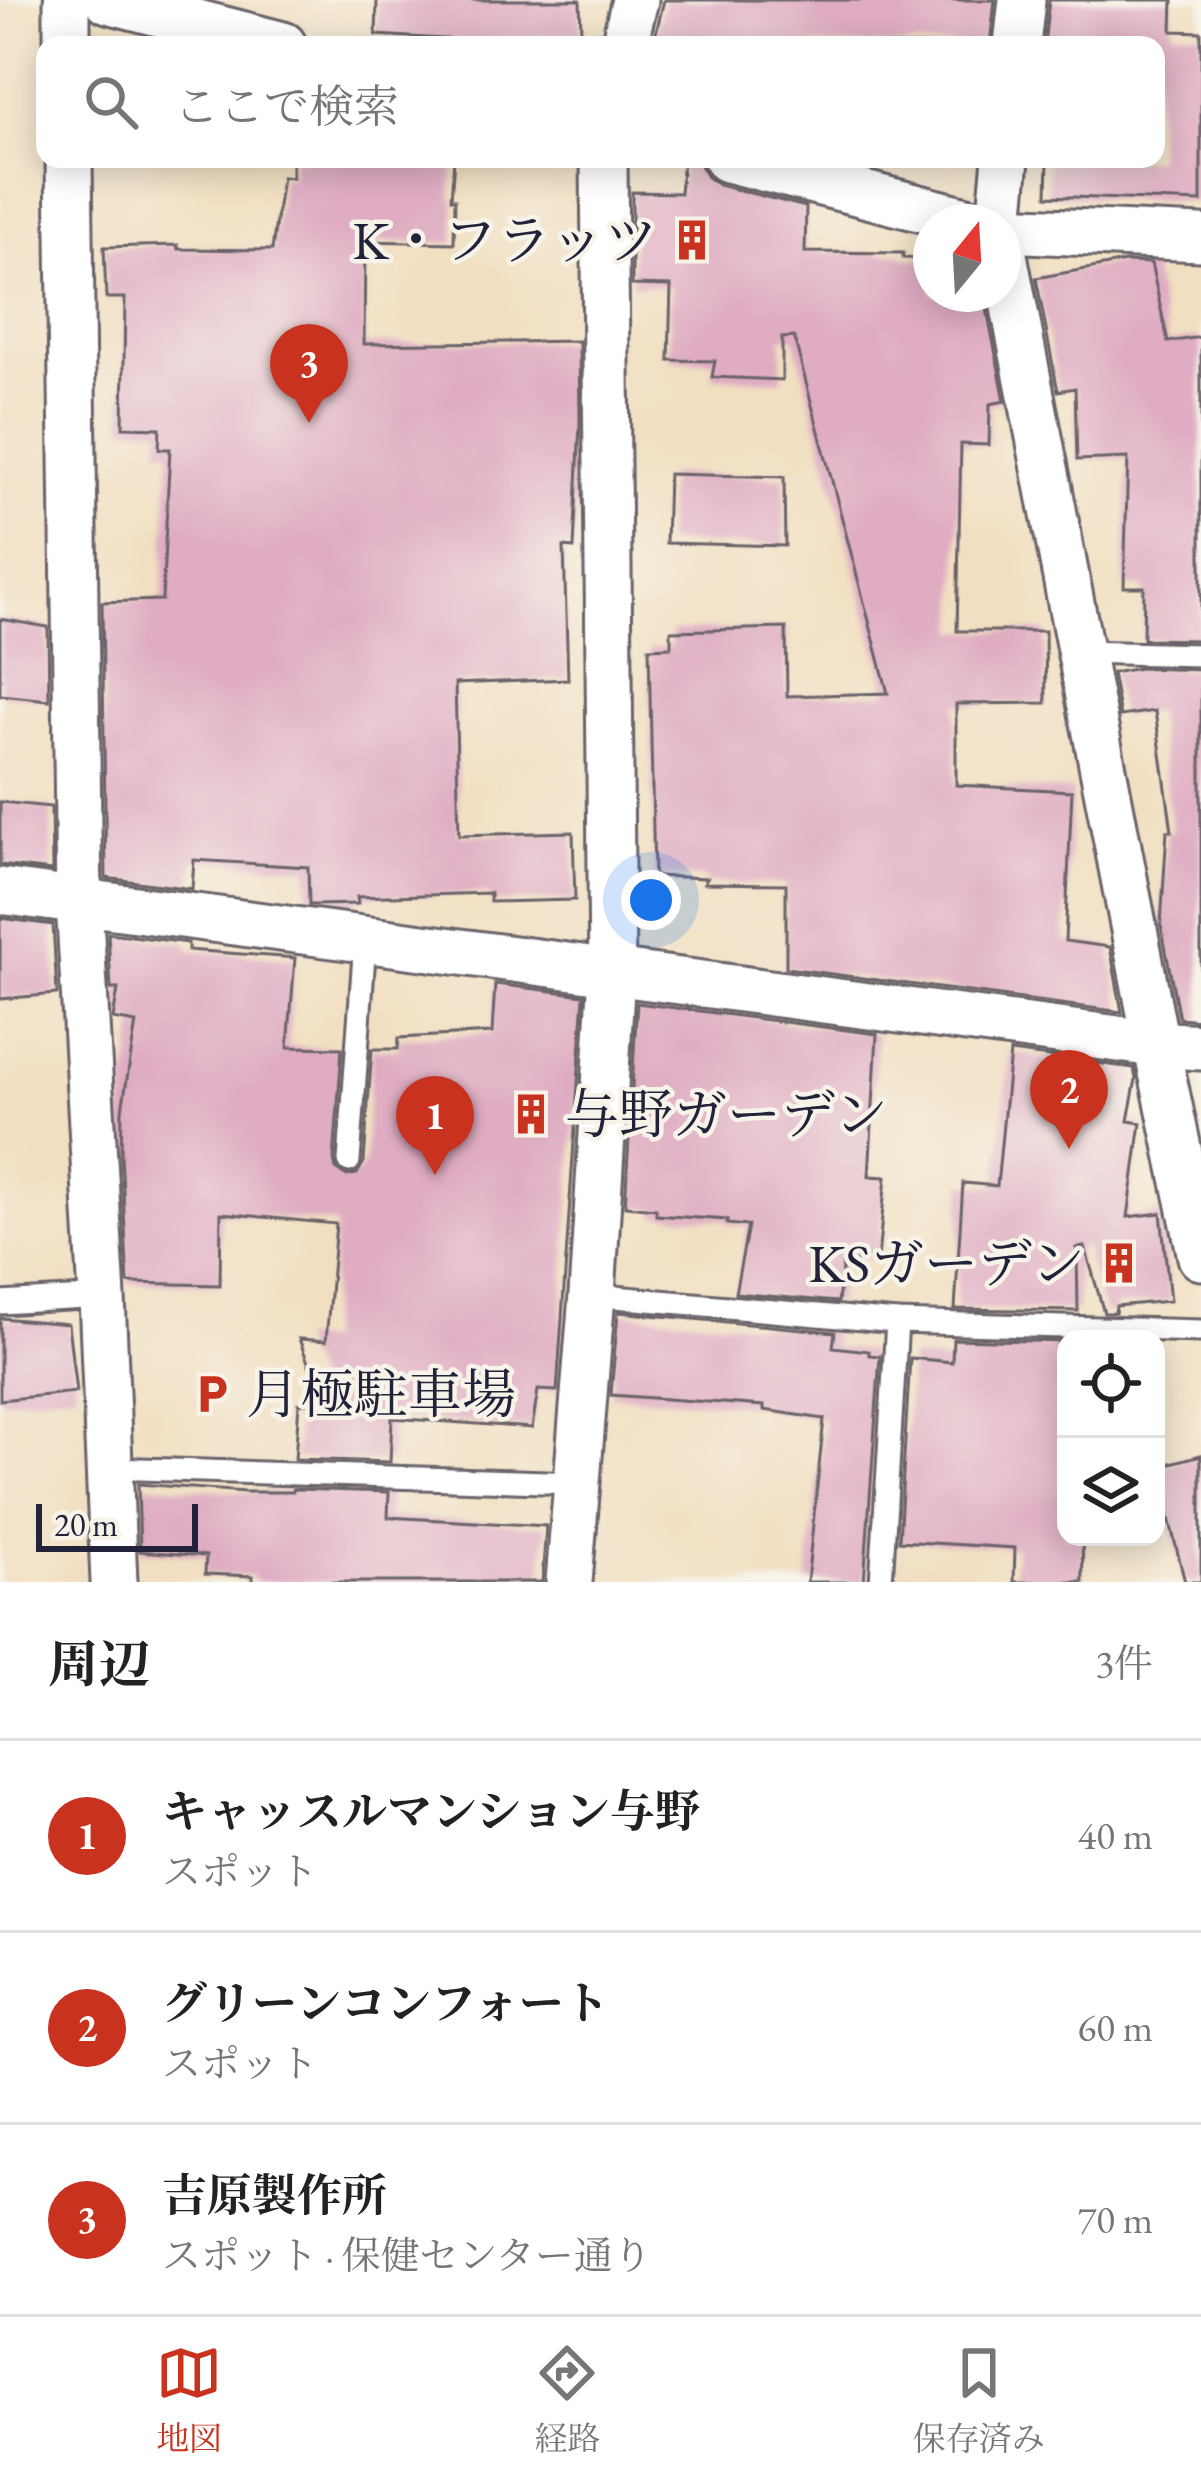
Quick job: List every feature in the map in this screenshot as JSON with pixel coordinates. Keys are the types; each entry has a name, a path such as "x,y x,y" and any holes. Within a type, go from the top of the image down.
{"street":[{"path":"67,0 67,36"},
{"path":"109,0 248,36"},
{"path":"626,36 635,0"},
{"path":"1018,36 1022,0"},
{"path":"69,168 79,902 114,1582"},
{"path":"569,1582 612,974 604,168"},
{"path":"762,168 913,206"},
{"path":"1003,204 1005,168"},
{"path":"1021,226 1201,238"},
{"path":"1015,312 1201,1257"},
{"path":"0,891 1201,1047"}],"lane":[{"path":"1078,652 1201,655"},
{"path":"350,1161 365,941"},
{"path":"592,1295 897,1322 1201,1330"},
{"path":"0,1304 102,1297"},
{"path":"881,1582 897,1322"},
{"path":"109,1468 577,1484"}],"building":[{"path":"377,0 580,0 581,32 376,35"},
{"path":"664,0 995,0 991,36 655,36"},
{"path":"1049,0 1173,0 1172,31 1201,32 1201,202 1047,196 1048,168 1165,168 1165,36 1045,36"},
{"path":"292,168 453,168 454,243 365,241 364,344 579,341 574,548 564,547 568,679 455,684 459,835 573,832 575,900 490,902 490,893 357,897 358,904 309,905 308,867 194,860 192,889 106,878 102,602 162,600 170,449 159,449 160,428 123,427 125,298 106,298 104,247 272,250 282,177 292,178"},
{"path":"682,168 702,168 719,185 806,207 805,252 903,253 903,258 913,258 913,312 988,312 1005,401 990,404 989,445 961,444 957,631 1045,631 1046,703 956,704 956,785 1072,791 1065,941 1110,947 1122,1012 786,968 786,884 704,883 707,878 654,876 649,648 671,647 671,631 786,628 787,696 888,693 794,337 782,338 782,380 712,377 715,361 669,360 671,286 632,285 632,192 680,193"},
{"path":"1125,262 1151,263 1168,342 1201,337 1201,640 1143,639 1144,587 1124,587 1128,458 1077,460 1075,388 1058,391 1036,278"},
{"path":"668,474 784,477 785,546 666,543"},
{"path":"0,619 48,627 49,700 0,695"},
{"path":"1140,668 1201,670 1201,1020 1179,1018 1161,925 1167,831 1172,831 1155,711 1120,716 1112,673"},
{"path":"0,802 51,807 52,871 0,865"},
{"path":"0,918 53,925 57,994 0,999"},
{"path":"108,933 188,943 188,950 295,958 288,1047 342,1048 334,1160 336,1169 347,1176 357,1174 364,1162 372,1049 398,1049 399,1038 492,1033 495,984 584,995 557,1391 538,1390 532,1428 392,1418 390,1462 295,1459 299,1403 324,1404 299,1339 326,1341 336,1224 221,1213 220,1285 128,1283 122,1110 136,1023 113,1019 118,989 111,989"},
{"path":"637,1003 877,1034 869,1176 886,1177 878,1258 843,1262 838,1302 735,1293 748,1226 656,1215 656,1209 625,1206"},
{"path":"1010,1052 1134,1068 1128,1121 1141,1123 1128,1217 1161,1213 1170,1301 1116,1306 1115,1313 1104,1313 1085,1247 1077,1248 1078,1311 955,1309 963,1183 997,1186"},
{"path":"618,1312 835,1332 833,1347 880,1356 864,1582 807,1582 824,1419 764,1410 764,1406 611,1395"},
{"path":"0,1318 68,1324 76,1392 0,1400"},
{"path":"953,1339 1057,1342 1057,1546 1082,1546 1083,1582 1014,1582 1015,1548 899,1541 910,1358 952,1362"},
{"path":"1201,1455 1201,1582 1185,1582 1165,1503 1165,1465"},
{"path":"138,1484 245,1492 389,1492 388,1517 546,1526 542,1582 253,1582 253,1576 205,1574 206,1556 140,1551"}],"place":[{"name":"K・フラッツ","path":"692,240"},
{"name":"吉原製作所","path":"309,423"},
{"name":"与野ガーデン","path":"531,1114"},
{"name":"グリーンコンフォート","path":"1069,1149"},
{"name":"キャッスルマンション与野","path":"435,1175"},
{"name":"KSガーデン","path":"1119,1263"},
{"name":"月極駐車場","path":"212,1394"}]}
